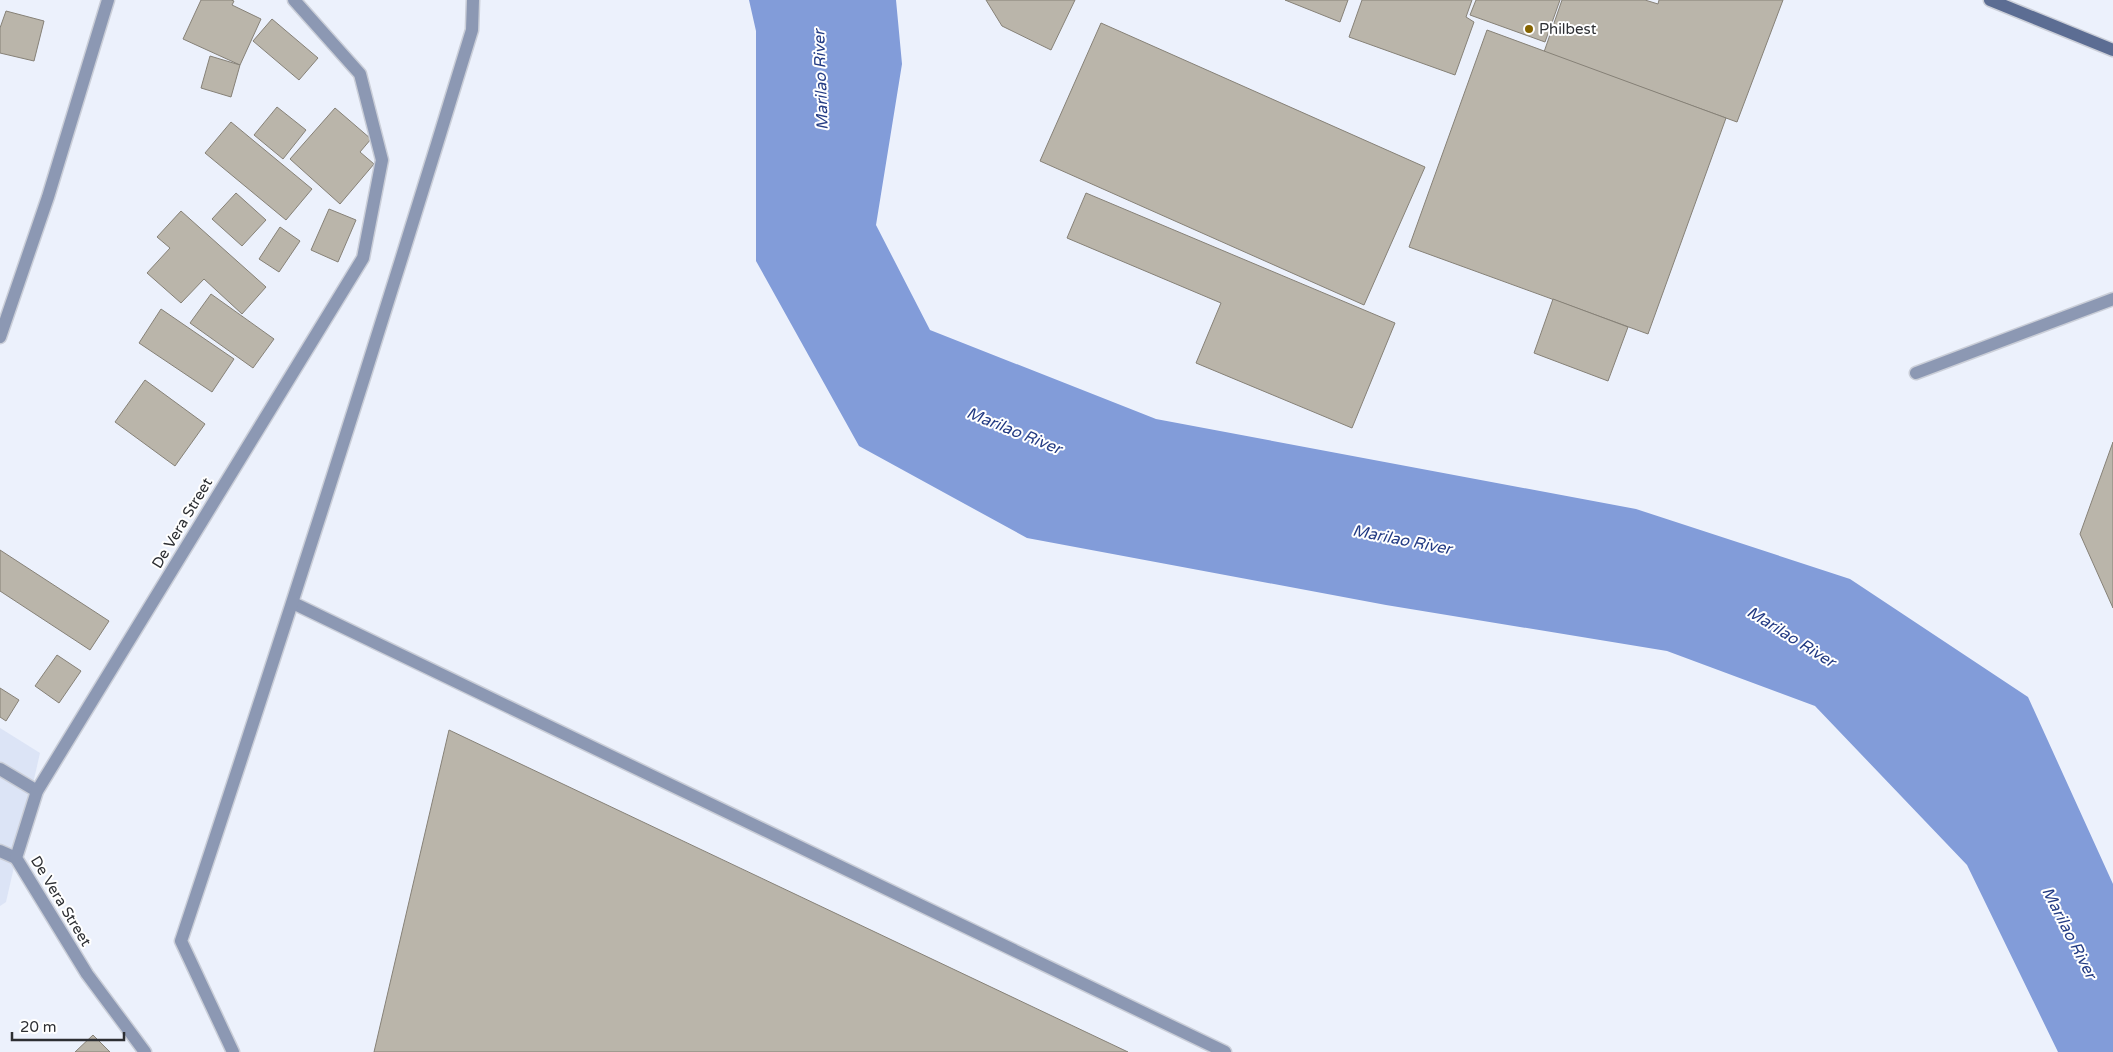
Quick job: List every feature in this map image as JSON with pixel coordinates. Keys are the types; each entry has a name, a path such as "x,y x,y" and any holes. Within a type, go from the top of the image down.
{"main road":[{"path":"1990,0 2113,50"}],"street":[{"path":"0,337 48,197 108,0"},
{"name":"De Vera Street","path":"145,1052 87,974 16,858 37,791 363,258 382,160 360,74 294,0"},
{"path":"233,1052 181,941 294,603 469,40 472,30 473,0"},
{"path":"1916,373 2113,299"},
{"path":"294,603 1225,1052"},
{"path":"0,769 37,791"},
{"path":"0,851 16,858"}],"shaded area":[{"path":"0,728 40,753 6,902 0,906"}],"water":[{"name":"Marilao River","path":"749,0 896,0 902,64 876,225 930,330 1156,419 1636,509 1850,579 2028,697 2113,884 2113,1052 2058,1052 1967,865 1815,706 1667,651 1386,605 1027,538 859,446 756,261 756,31"}],"building":[{"path":"201,0 231,0 234,1 232,5 261,19 240,65 183,39"},
{"path":"986,0 1075,0 1051,50 1002,26"},
{"path":"1285,0 1348,0 1340,22"},
{"path":"1362,0 1472,0 1466,17 1474,22 1455,75 1349,37"},
{"name":"Philbest","path":"1476,0 1560,0 1545,42 1470,15"},
{"path":"1562,0 1645,0 1658,4 1659,0 1783,0 1737,122 1544,52"},
{"path":"6,11 44,21 34,61 0,53 0,28"},
{"path":"272,19 318,58 299,80 253,41"},
{"path":"1101,23 1425,167 1364,305 1040,161"},
{"path":"1487,30 1726,118 1648,334 1409,247"},
{"path":"210,56 240,65 231,97 201,88"},
{"path":"277,107 306,130 283,159 254,135"},
{"path":"335,108 371,139 360,152 374,164 340,204 290,159"},
{"path":"231,122 312,189 286,220 205,153"},
{"path":"236,193 266,220 242,246 212,219"},
{"path":"1086,193 1395,323 1352,428 1196,363 1221,303 1067,238"},
{"path":"329,209 356,220 338,262 311,250"},
{"path":"181,211 266,287 242,314 204,279 181,303 147,273 170,248 157,237"},
{"path":"280,227 300,241 279,272 259,259"},
{"path":"211,294 274,339 253,368 190,323"},
{"path":"1553,299 1628,327 1608,381 1534,353"},
{"path":"161,309 234,359 212,392 139,343"},
{"path":"145,380 205,424 175,466 115,422"},
{"path":"2113,442 2113,608 2080,534"},
{"path":"0,550 109,621 90,650 0,591"},
{"path":"57,655 81,671 59,703 35,686"},
{"path":"0,688 19,700 6,721 0,717"},
{"path":"449,730 1128,1052 374,1052"},
{"path":"93,1035 110,1052 75,1052"}],"place":[{"name":"Philbest","path":"1529,29"}]}
